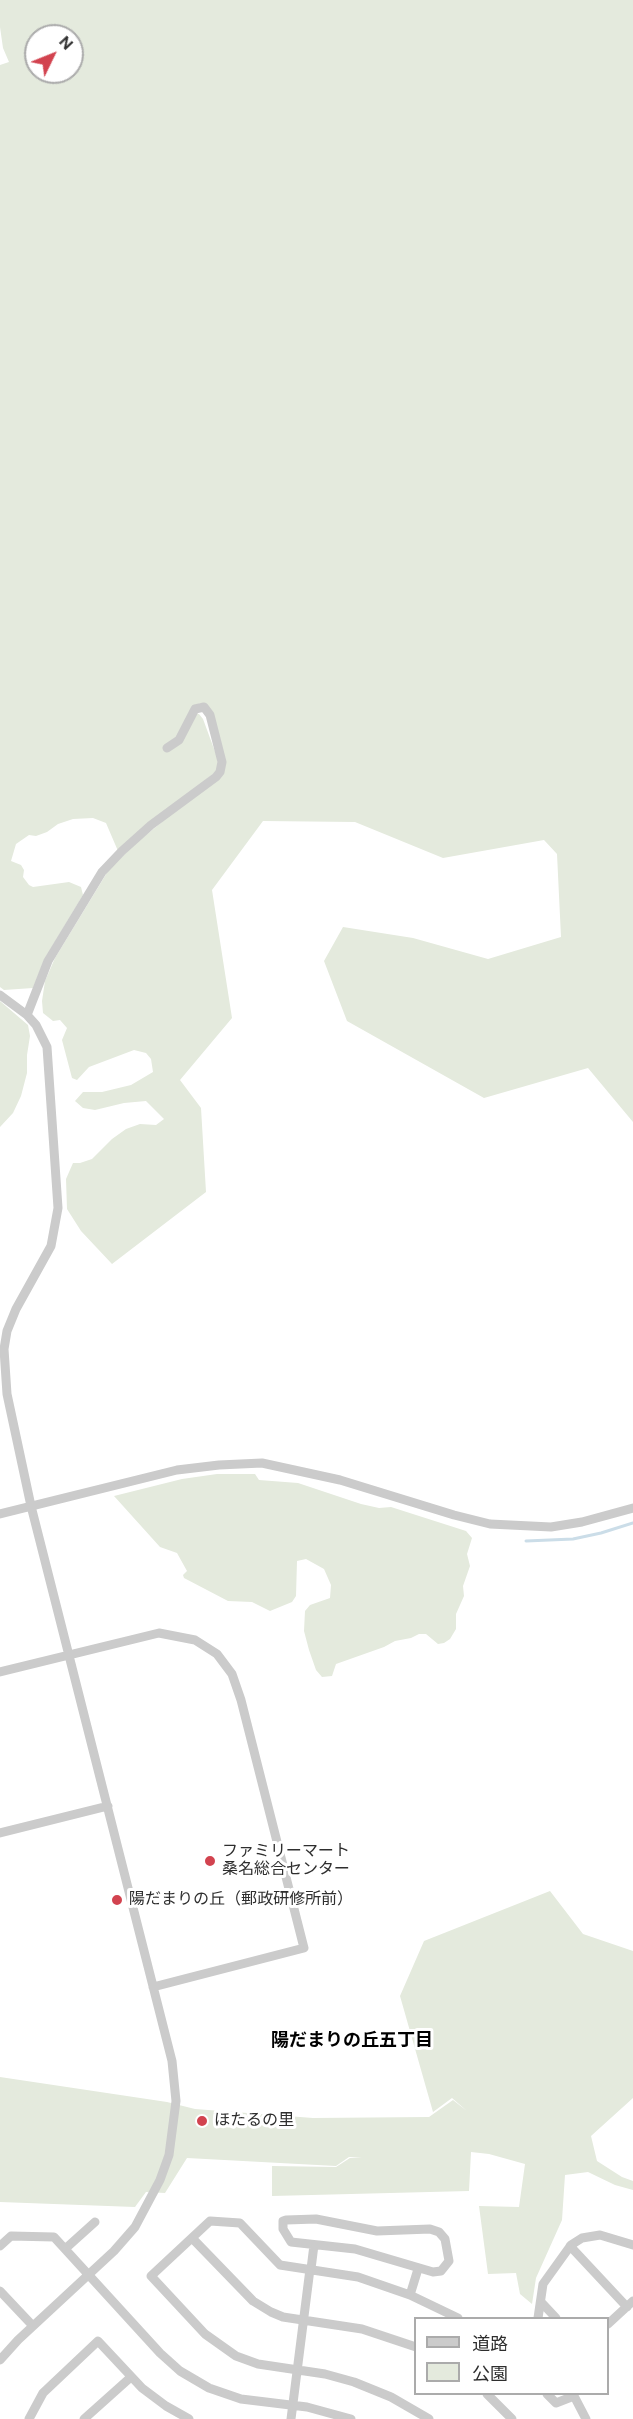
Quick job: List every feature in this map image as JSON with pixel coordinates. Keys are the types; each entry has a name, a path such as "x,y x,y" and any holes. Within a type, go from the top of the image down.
{"street":[{"path":"27,1015 48,961 102,873 122,851 152,825 216,777 221,769 222,762 210,715 204,707 195,709 179,740 167,748"},
{"path":"0,995 27,1015 47,1047 58,1208 51,1246 16,1309 4,1348 4,1374 8,1403 174,2080 174,2123 169,2155 156,2190 135,2227 88,2276 2,2354"},
{"path":"0,1514 177,1470 262,1463 340,1480 490,1524 551,1527 582,1522 633,1508"},
{"path":"0,1672 152,1634 169,1633 187,1637 207,1647 225,1664 238,1687 304,1948 153,1987"},
{"path":"0,1833 108,1806"},
{"path":"316,2219 377,2231 423,2228 435,2230 445,2239 449,2258 447,2265 437,2272 418,2269 370,2253 291,2242 283,2229 283,2221 316,2219"},
{"path":"429,2419 391,2397 367,2387 336,2377 258,2364 220,2347 151,2276 210,2221 240,2223 280,2265 358,2277 410,2295 454,2317"},
{"path":"66,2249 96,2222"},
{"path":"538,2317 541,2291 546,2278 570,2246 582,2238 600,2235 633,2245"},
{"path":"0,2246 10,2236 54,2237 160,2353 193,2380 218,2392 241,2399 320,2409 351,2419"},
{"path":"192,2238 253,2301 277,2315 362,2329 414,2346"},
{"path":"291,2419 314,2245"},
{"path":"570,2246 630,2304 609,2323"},
{"path":"410,2295 418,2269"},
{"path":"0,2291 33,2326"},
{"path":"541,2302 554,2317"},
{"path":"29,2419 43,2393 98,2341 131,2377 158,2401 189,2419"},
{"path":"84,2419 131,2377"},
{"path":"488,2395 512,2419"},
{"path":"548,2395 556,2403 573,2395 586,2419"},
{"path":"93,2411 101,2419"}],"green space":[{"path":"0,0 633,0 633,1122 588,1068 484,1098 347,1021 324,961 343,927 413,938 488,959 561,937 557,854 544,840 443,858 355,822 263,821 212,890 232,1018 180,1080 201,1108 206,1192 112,1264 81,1231 67,1209 66,1179 73,1163 92,1159 126,1129 140,1124 156,1125 164,1119 146,1101 124,1103 95,1110 83,1108 75,1101 83,1092 102,1092 131,1085 153,1072 151,1059 146,1053 134,1050 89,1067 77,1080 72,1078 62,1040 67,1028 60,1020 53,1021 43,1013 45,981 55,958 108,871 135,844 222,773 204,703 200,703 196,706 194,713 199,714 203,719 219,769 118,851 106,823 93,818 73,819 58,824 47,832 36,836 29,835 16,844 11,861 21,865 24,870 23,877 29,885 33,887 69,882 81,887 83,895 44,960 33,988 4,990 0,987 0,65 9,62 3,48"},
{"path":"0,1001 28,1025 30,1036 27,1073 21,1096 13,1113 0,1127"},
{"path":"217,1474 255,1474 259,1480 298,1483 361,1504 379,1508 391,1507 466,1531 472,1538 467,1554 470,1566 463,1586 464,1596 456,1614 456,1629 450,1639 438,1644 426,1634 419,1634 395,1641 336,1664 332,1676 322,1677 316,1670 304,1631 305,1611 310,1605 330,1598 331,1585 324,1569 306,1559 297,1561 296,1596 292,1602 270,1611 252,1602 228,1601 184,1578 183,1575 187,1571 177,1553 160,1547 114,1496 182,1479"},
{"path":"550,1891 583,1934 633,1951 633,2098 591,2136 597,2161 622,2177 633,2181 633,2190 615,2185 588,2172 565,2175 562,2220 536,2278 532,2304 520,2294 516,2273 488,2274 479,2206 519,2207 525,2164 489,2154 471,2152 469,2191 272,2196 272,2166 336,2167 350,2158 362,2157 349,2157 336,2166 187,2158 165,2193 146,2192 135,2207 0,2202 0,2077 167,2102 195,2109 313,2118 429,2117 453,2100 467,2111 452,2098 433,2112 400,1996 424,1941"}],"waterway":[{"path":"526,1541 573,1539 633,1523"}],"place":[{"name":"ファミリーマート 桑名総合センター","path":"210,1861"},
{"name":"陽だまりの丘（郵政研修所前）","path":"117,1900"},
{"name":"ほたるの里","path":"202,2121"}],"district":[{"name":"陽だまりの丘五丁目","path":"352,2041"}]}
